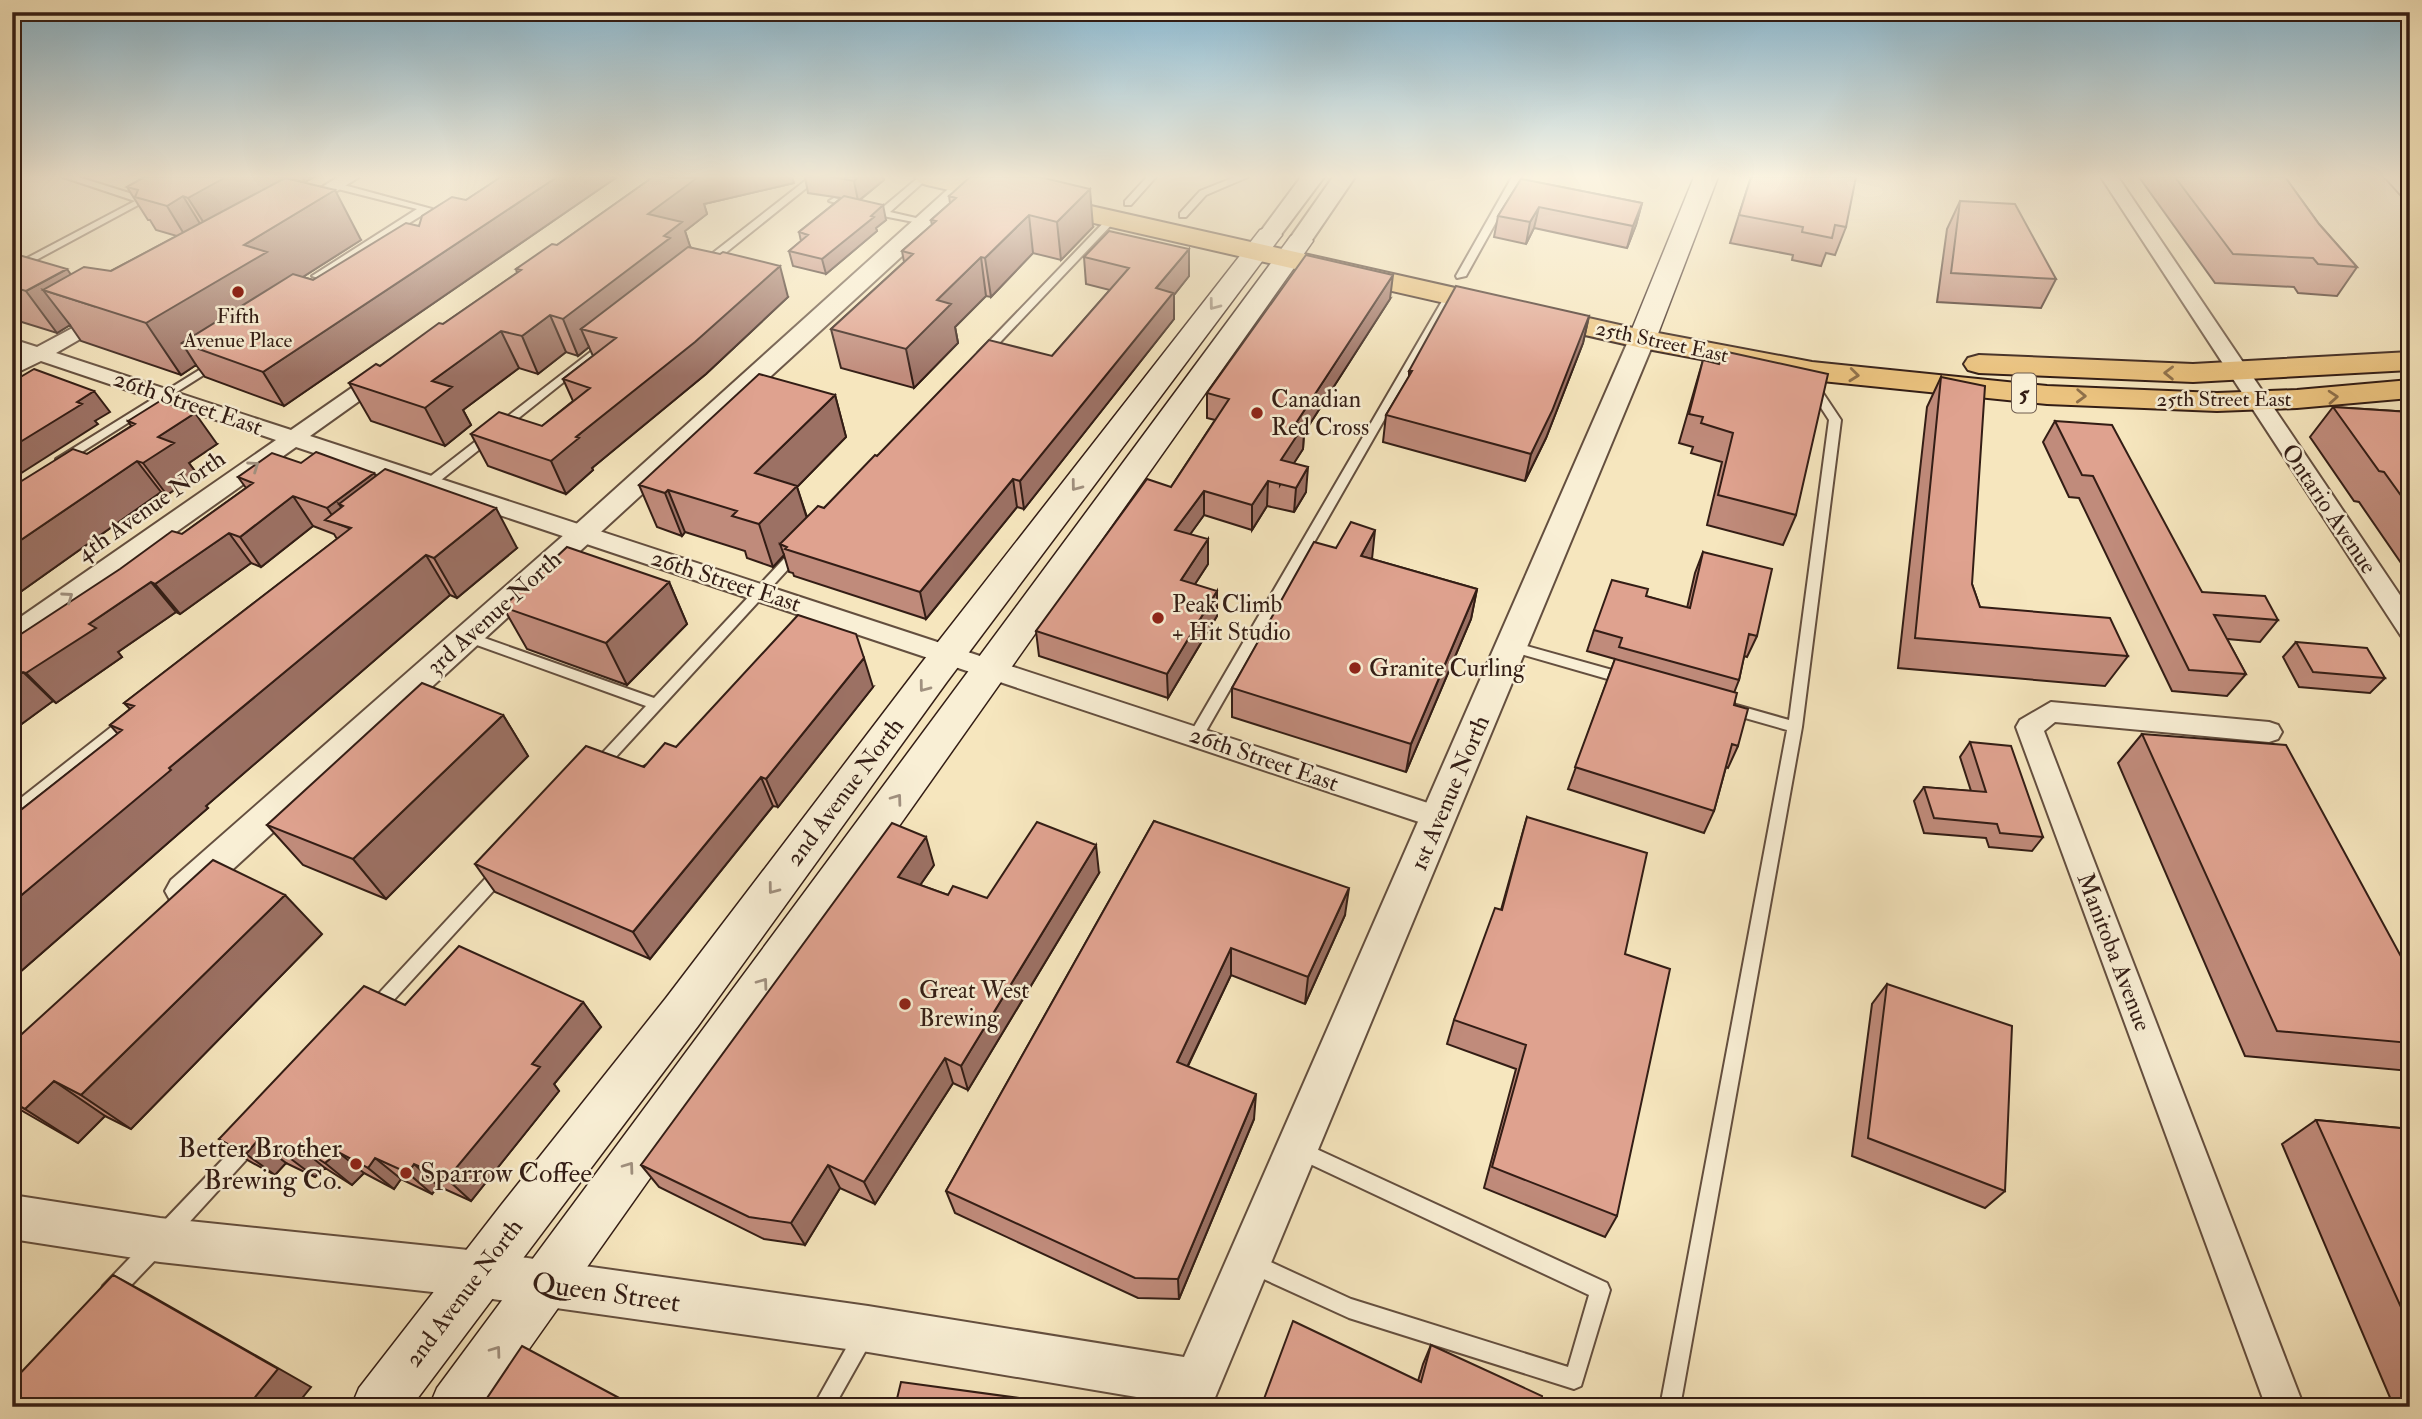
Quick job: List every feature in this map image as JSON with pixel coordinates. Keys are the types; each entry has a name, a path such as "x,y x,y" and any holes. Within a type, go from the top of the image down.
{"main road":[{"name":"25th Street East","path":"1266,243 1647,328 1812,370 2047,395 2256,402 2410,389"},
{"name":"25th Street East","path":"1270,243 1279,246"},
{"name":"1st Avenue North","path":"1647,328 1680,243"},
{"name":"2nd Avenue North","path":"379,1407 478,1274 690,1001 948,655 1279,246"},
{"name":"2nd Avenue North","path":"456,1407 992,668 1279,246"},
{"name":"25th Street East","path":"1647,328 1942,361 2120,372 2237,373 2410,361"}],"street":[{"name":"3rd Avenue North","path":"157,915 904,243"},
{"name":"Ontario Avenue","path":"2152,243 2410,629"},
{"path":"12,369 119,308"},
{"name":"1st Avenue North","path":"1193,1395 1647,328"},
{"name":"26th Street East","path":"12,345 293,439 421,490 583,534 1440,818"},
{"name":"4th Avenue North","path":"12,636 401,362"},
{"name":"Manitoba Avenue","path":"2269,732 2051,712 2029,727 2285,1407"},
{"name":"Queen Street","path":"12,1217 160,1240 478,1274 868,1329 1193,1395"}],"lane":[{"path":"12,270 62,243"},
{"path":"341,282 317,276 373,243"},
{"path":"698,270 732,243"},
{"path":"972,366 1089,243"},
{"path":"1196,736 1479,243"},
{"path":"329,290 352,275"},
{"path":"421,490 612,338"},
{"path":"47,468 225,357"},
{"path":"1670,1407 1796,727 1835,420 1813,386 1812,370"},
{"path":"590,775 807,541"},
{"path":"468,637 656,704"},
{"path":"1512,647 1639,683"},
{"path":"1717,705 1796,727"},
{"path":"12,814 144,710"},
{"path":"366,1018 515,857"},
{"path":"101,1303 264,1128"},
{"path":"1248,1262 1349,1308 1574,1379 1600,1290 1297,1149"},
{"path":"823,1407 868,1329"}],"building":[{"path":"163,243 247,243 244,245 267,252 146,323 43,290 84,267 111,271"},
{"path":"373,243 457,243 263,372 182,343 293,274 313,280"},
{"path":"663,243 563,319 550,315 522,336 501,331 432,381 452,387 425,408 349,383 376,364 380,366 439,323 443,324 521,270 516,269 552,244"},
{"path":"798,243 842,243 822,259 789,251"},
{"path":"911,243 1000,243 985,258 981,257 937,300 951,304 906,349 831,329 913,254 902,251"},
{"path":"1097,243 1163,243 1189,249 1156,288 1173,293 1020,481 1013,479 920,592 785,549 787,547 780,544 818,506 824,508 989,340 1052,356 1129,268 1084,257"},
{"path":"1955,243 2036,243 2056,279 1951,273"},
{"path":"2225,243 2336,243 2357,267 2318,264 2313,258 2233,254"},
{"path":"688,247 720,254 723,252 780,266 695,342 576,437 579,438 551,461 471,434 499,412 542,426 590,388 563,379 616,338 581,329"},
{"path":"12,253 67,269 26,291 12,287"},
{"path":"1306,255 1393,275 1296,423 1304,425 1281,460 1308,467 1296,488 1268,481 1252,505 1204,491 1175,530 1208,539 1181,580 1217,591 1167,674 1036,631 1147,479 1171,487 1229,399 1207,393"},
{"path":"1456,286 1589,316 1552,411 1531,454 1386,415"},
{"path":"1723,351 1828,374 1796,515 1718,495 1733,433 1701,423 1703,417 1689,414 1703,360 1719,364"},
{"path":"34,369 94,391 77,402 82,404 12,447 12,382"},
{"path":"759,374 835,395 755,473 797,486 759,524 732,516 737,511 668,490 665,493 639,485"},
{"path":"1941,377 1985,386 1972,584 1980,607 2110,618 2128,656 1915,638"},
{"path":"160,401 195,413 158,437 174,443 143,463 137,461 12,546 12,487 73,449 87,454 135,424 128,421"},
{"path":"2333,407 2410,412 2410,508 2384,472 2379,471"},
{"path":"2055,421 2112,425 2202,592 2265,596 2278,620 2214,615 2246,674 2189,670 2093,476 2082,475"},
{"path":"316,452 374,473 327,508 293,496 240,537 229,533 155,584 151,582 89,624 96,628 12,680 12,640 120,569 172,531 182,534 253,483 238,477 272,453 301,463"},
{"path":"385,469 496,508 434,558 426,555 169,768 171,770 12,903 12,817 122,730 110,725 134,706 124,703 351,528 325,520 343,506 339,504"},
{"name":"Granite Curling","path":"1351,522 1375,530 1361,556 1477,589 1411,744 1232,688 1314,542 1336,548"},
{"path":"567,547 669,582 606,643 503,607"},
{"path":"1703,552 1772,569 1757,636 1749,634 1739,680 1619,647 1622,638 1594,630 1612,580 1648,589 1646,596 1690,608"},
{"path":"798,615 856,634 864,658 766,779 761,777 633,932 475,864 586,746 644,767 665,743 676,747"},
{"path":"2296,642 2367,648 2385,678 2313,672"},
{"path":"1615,659 1737,693 1734,705 1748,709 1738,746 1732,744 1714,811 1575,767"},
{"path":"422,683 503,715 353,859 267,825"},
{"path":"2142,734 2286,745 2410,973 2410,1043 2277,1031"},
{"path":"1970,742 2011,746 2043,837 2000,833 1997,824 1934,818 1924,787 1986,792"},
{"path":"1527,817 1647,853 1625,954 1670,969 1617,1216 1492,1167 1526,1045 1454,1020 1495,908 1502,910"},
{"path":"1154,821 1349,888 1308,977 1231,948 1177,1062 1256,1094 1178,1279 1135,1278 946,1191"},
{"name":"Great West Brewing","path":"1037,822 1096,845 961,1066 945,1058 864,1182 828,1165 791,1223 749,1217 641,1165 892,823 926,837 898,877 948,895 953,886 987,898"},
{"path":"213,860 285,895 81,1095 54,1081 25,1109 12,1102 12,1043"},
{"path":"459,946 583,1002 532,1064 540,1067 447,1179 414,1164 408,1173 375,1158 368,1168 338,1152 325,1163 298,1146 287,1156 257,1141 246,1154 219,1139 364,986 405,1005"},
{"path":"1887,984 2012,1026 2005,1191 1868,1138"},
{"path":"2316,1120 2410,1129 2410,1327"},
{"path":"113,1275 278,1369 247,1407 12,1407 12,1382"},
{"path":"1293,1321 1421,1382 1431,1345 1542,1396 1540,1407 1261,1407"},
{"path":"522,1346 636,1407 481,1407"},
{"path":"901,1382 1041,1401 1040,1407 895,1407"}],"place":[{"name":"Fifth Avenue Place","path":"238,292"},
{"name":"Canadian Red Cross","path":"1257,413"},
{"name":"Peak Climb + Hit Studio","path":"1158,618"},
{"name":"Granite Curling","path":"1355,668"},
{"name":"Great West Brewing","path":"905,1004"},
{"name":"Better Brother Brewing Co.","path":"356,1164"},
{"name":"Sparrow Coffee","path":"406,1173"}]}
